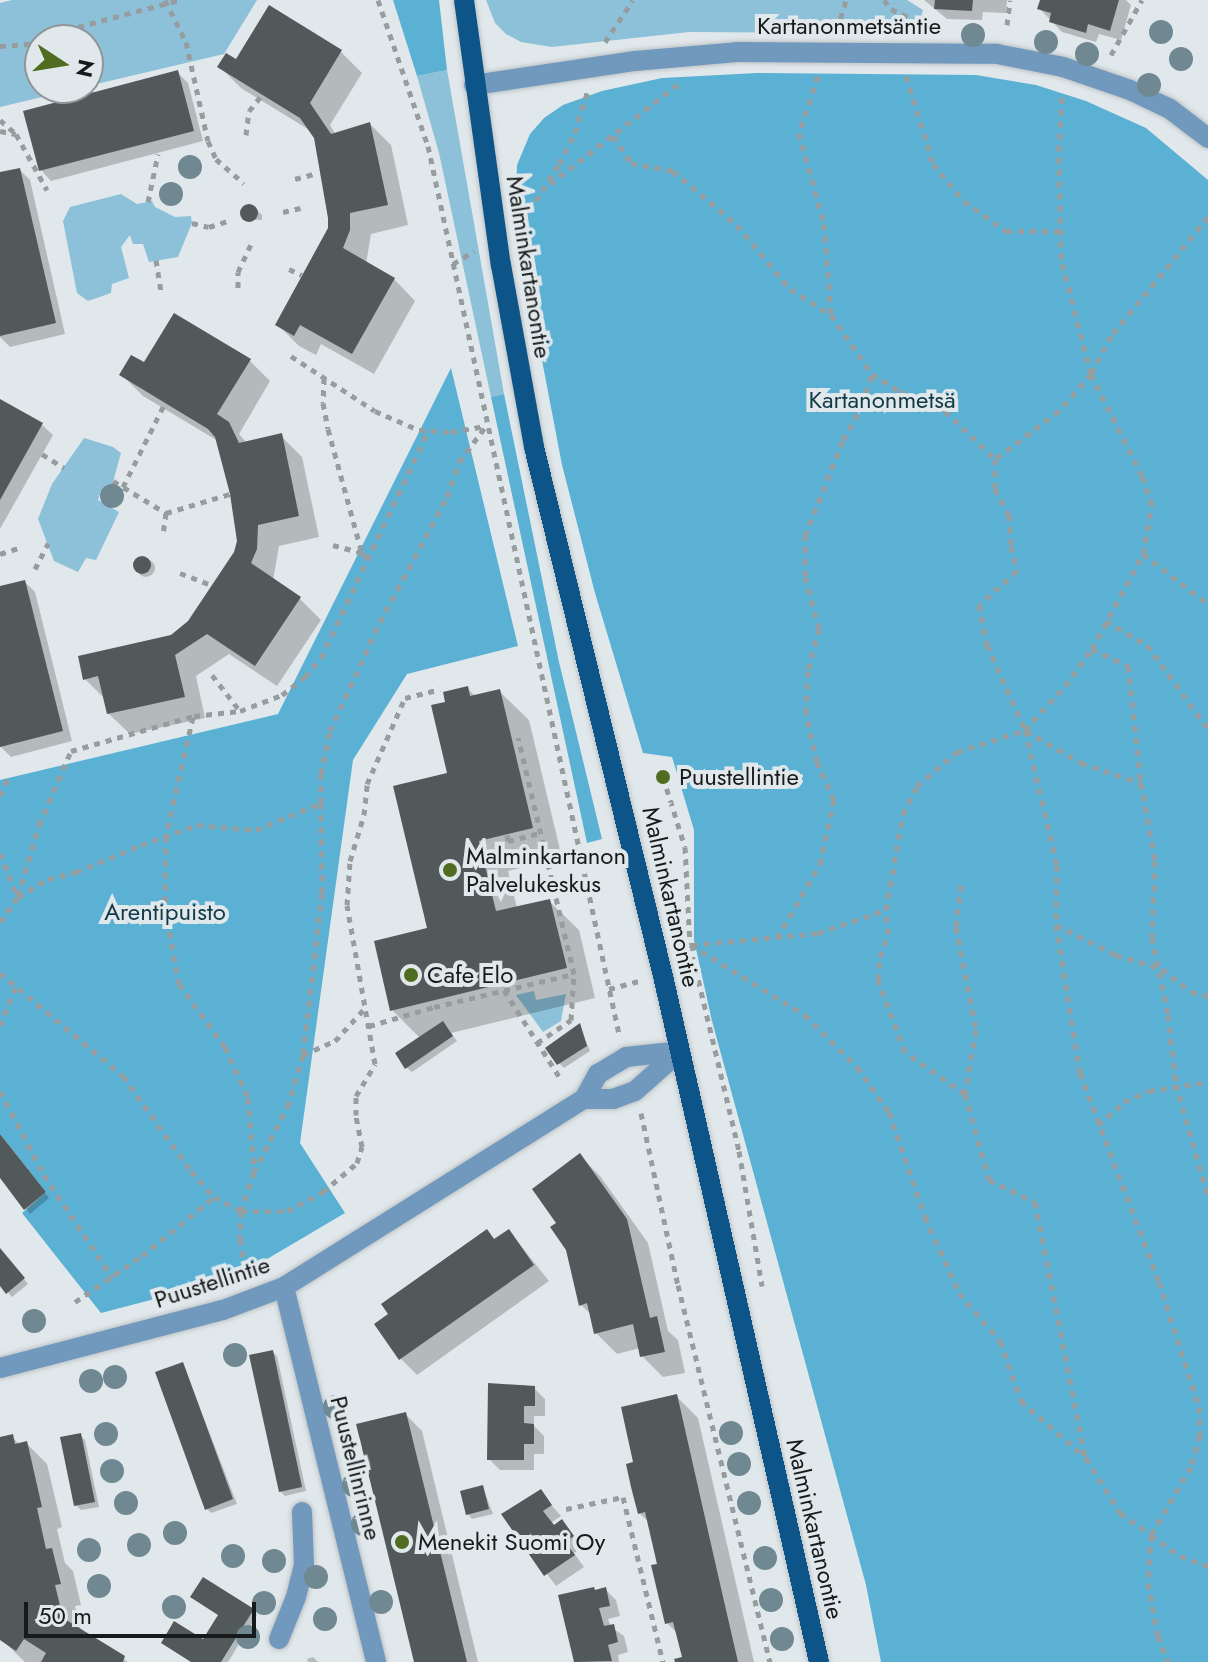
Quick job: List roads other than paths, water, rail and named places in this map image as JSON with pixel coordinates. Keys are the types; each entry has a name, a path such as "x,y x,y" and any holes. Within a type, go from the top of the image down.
{"main road":[{"name":"Malminkartanontie","path":"464,0 497,237 534,447 680,1051 819,1662"}],"street":[{"name":"Kartanonmetsäntie","path":"474,85 684,55 830,50 997,54 1063,67 1130,90 1170,109 1208,138"},
{"name":"Puustellintie","path":"0,1368 223,1310 284,1287 584,1099 598,1074 626,1057 680,1051"},
{"name":"Puustellintie","path":"584,1099 613,1099 635,1091 680,1051"},
{"name":"Puustellinrinne","path":"284,1287 376,1662"},
{"path":"279,1639 296,1597 304,1564 302,1512"}],"place":[{"name":"Puustellintie","path":"663,777"},
{"name":"Malminkartanon Palvelukeskus","path":"450,870"},
{"name":"Cafe Elo","path":"411,975"},
{"name":"Menekit Suomi Oy","path":"402,1542"}],"park label":[{"name":"Kartanonmetsä","path":"882,400"},
{"name":"Arentipuisto","path":"165,912"}]}
